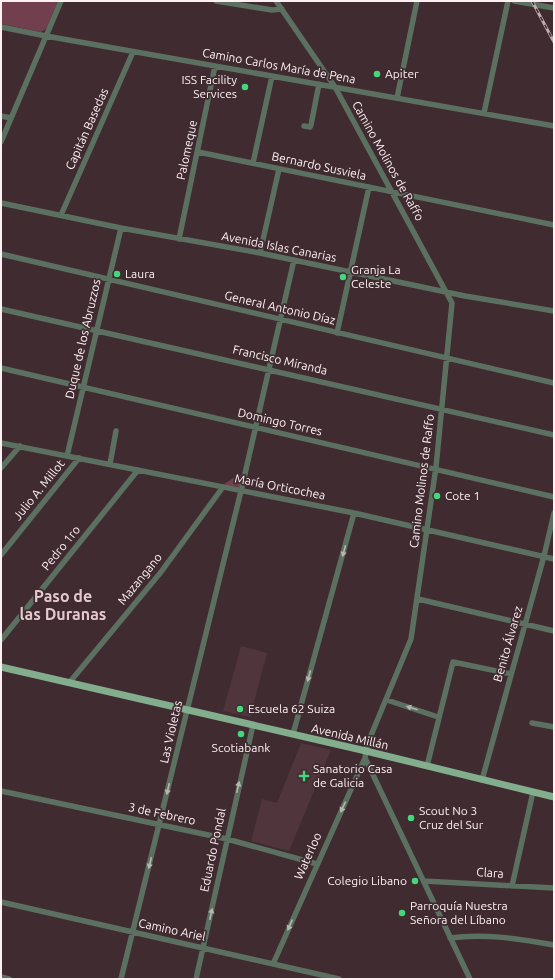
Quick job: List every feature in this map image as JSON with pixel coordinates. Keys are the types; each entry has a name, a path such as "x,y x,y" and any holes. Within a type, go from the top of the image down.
{"main road":[{"name":"Avenida Millán","path":"1,667 293,734 365,755 426,766 554,797"}],"street":[{"path":"1,142 61,1"},
{"path":"216,1 272,10 282,9"},
{"name":"Camino Molinos de Raffo","path":"276,1 335,87 447,293 452,303 453,310 435,469 418,599 411,639 365,755"},
{"path":"397,98 417,1"},
{"path":"484,113 508,1"},
{"path":"514,1 554,8"},
{"name":"Camino Carlos María de Pena","path":"1,26 133,52 554,126"},
{"name":"Capitán Basedas","path":"61,215 133,52"},
{"name":"Palomeque","path":"179,239 215,66"},
{"path":"253,163 272,76"},
{"path":"304,126 310,127 311,125 319,84"},
{"path":"1,116 11,118"},
{"name":"Bernardo Susviela","path":"198,152 554,225"},
{"path":"260,253 279,168"},
{"path":"337,333 369,187"},
{"name":"Avenida Islas Canarias","path":"1,202 121,228 260,253 447,293 554,311"},
{"name":"Duque de los Abruzzos","path":"67,456 121,228"},
{"name":"General Antonio Díaz","path":"1,254 554,383"},
{"path":"241,491 294,260"},
{"name":"Francisco Miranda","path":"1,309 554,435"},
{"name":"Domingo Torres","path":"1,368 554,497"},
{"path":"110,464 116,431"},
{"name":"María Orticochea","path":"1,442 354,513 554,559"},
{"path":"1,468 20,446"},
{"name":"Julio A. Millot","path":"1,555 79,458"},
{"name":"Pedro 1ro","path":"1,640 138,470"},
{"name":"Mazangano","path":"69,683 161,572 223,487"},
{"name":"Las Violetas","path":"121,979 241,491"},
{"path":"293,734 354,513"},
{"name":"Benito Álvarez","path":"482,780 544,556 554,513"},
{"path":"418,599 554,631"},
{"path":"426,766 453,662 511,674"},
{"path":"387,700 438,717"},
{"path":"532,722 554,727"},
{"name":"Eduardo Pondal","path":"196,979 253,725"},
{"path":"365,755 470,979"},
{"name":"Waterloo","path":"273,964 365,755"},
{"name":"3 de Febrero","path":"1,791 227,839 317,864"},
{"path":"512,886 533,792"},
{"name":"Clara","path":"424,881 554,888"},
{"name":"Camino Ariel","path":"1,902 273,964 324,978 339,979"},
{"path":"450,938 479,937 524,940 554,945"},
{"path":"1,977 9,979"}],"shaded area":[{"path":"1,1 58,1 46,29 41,32 1,24"},
{"path":"239,474 242,476 239,487 223,485"},
{"path":"241,646 267,653 250,717 223,711"},
{"name":"Sanatorio Casa de Galicia","path":"301,743 331,750 289,851 251,841 262,799 277,803"}],"railway":[{"path":"532,1 554,42"}],"place":[{"name":"Apiter","path":"377,74"},
{"name":"ISS Facility Services","path":"245,87"},
{"name":"Laura","path":"117,274"},
{"name":"Granja La Celeste","path":"343,277"},
{"name":"Cote 1","path":"437,496"},
{"name":"Escuela 62 Suiza","path":"240,709"},
{"name":"Scotiabank","path":"241,734"},
{"name":"Sanatorio Casa de Galicia","path":"304,776"},
{"name":"Scout No 3 Cruz del Sur","path":"411,818"},
{"name":"Colegio Libano","path":"415,881"},
{"name":"Parroquía Nuestra Señora del Líbano","path":"402,913"}],"district":[{"name":"Paso de las Duranas","path":"63,605"}]}
